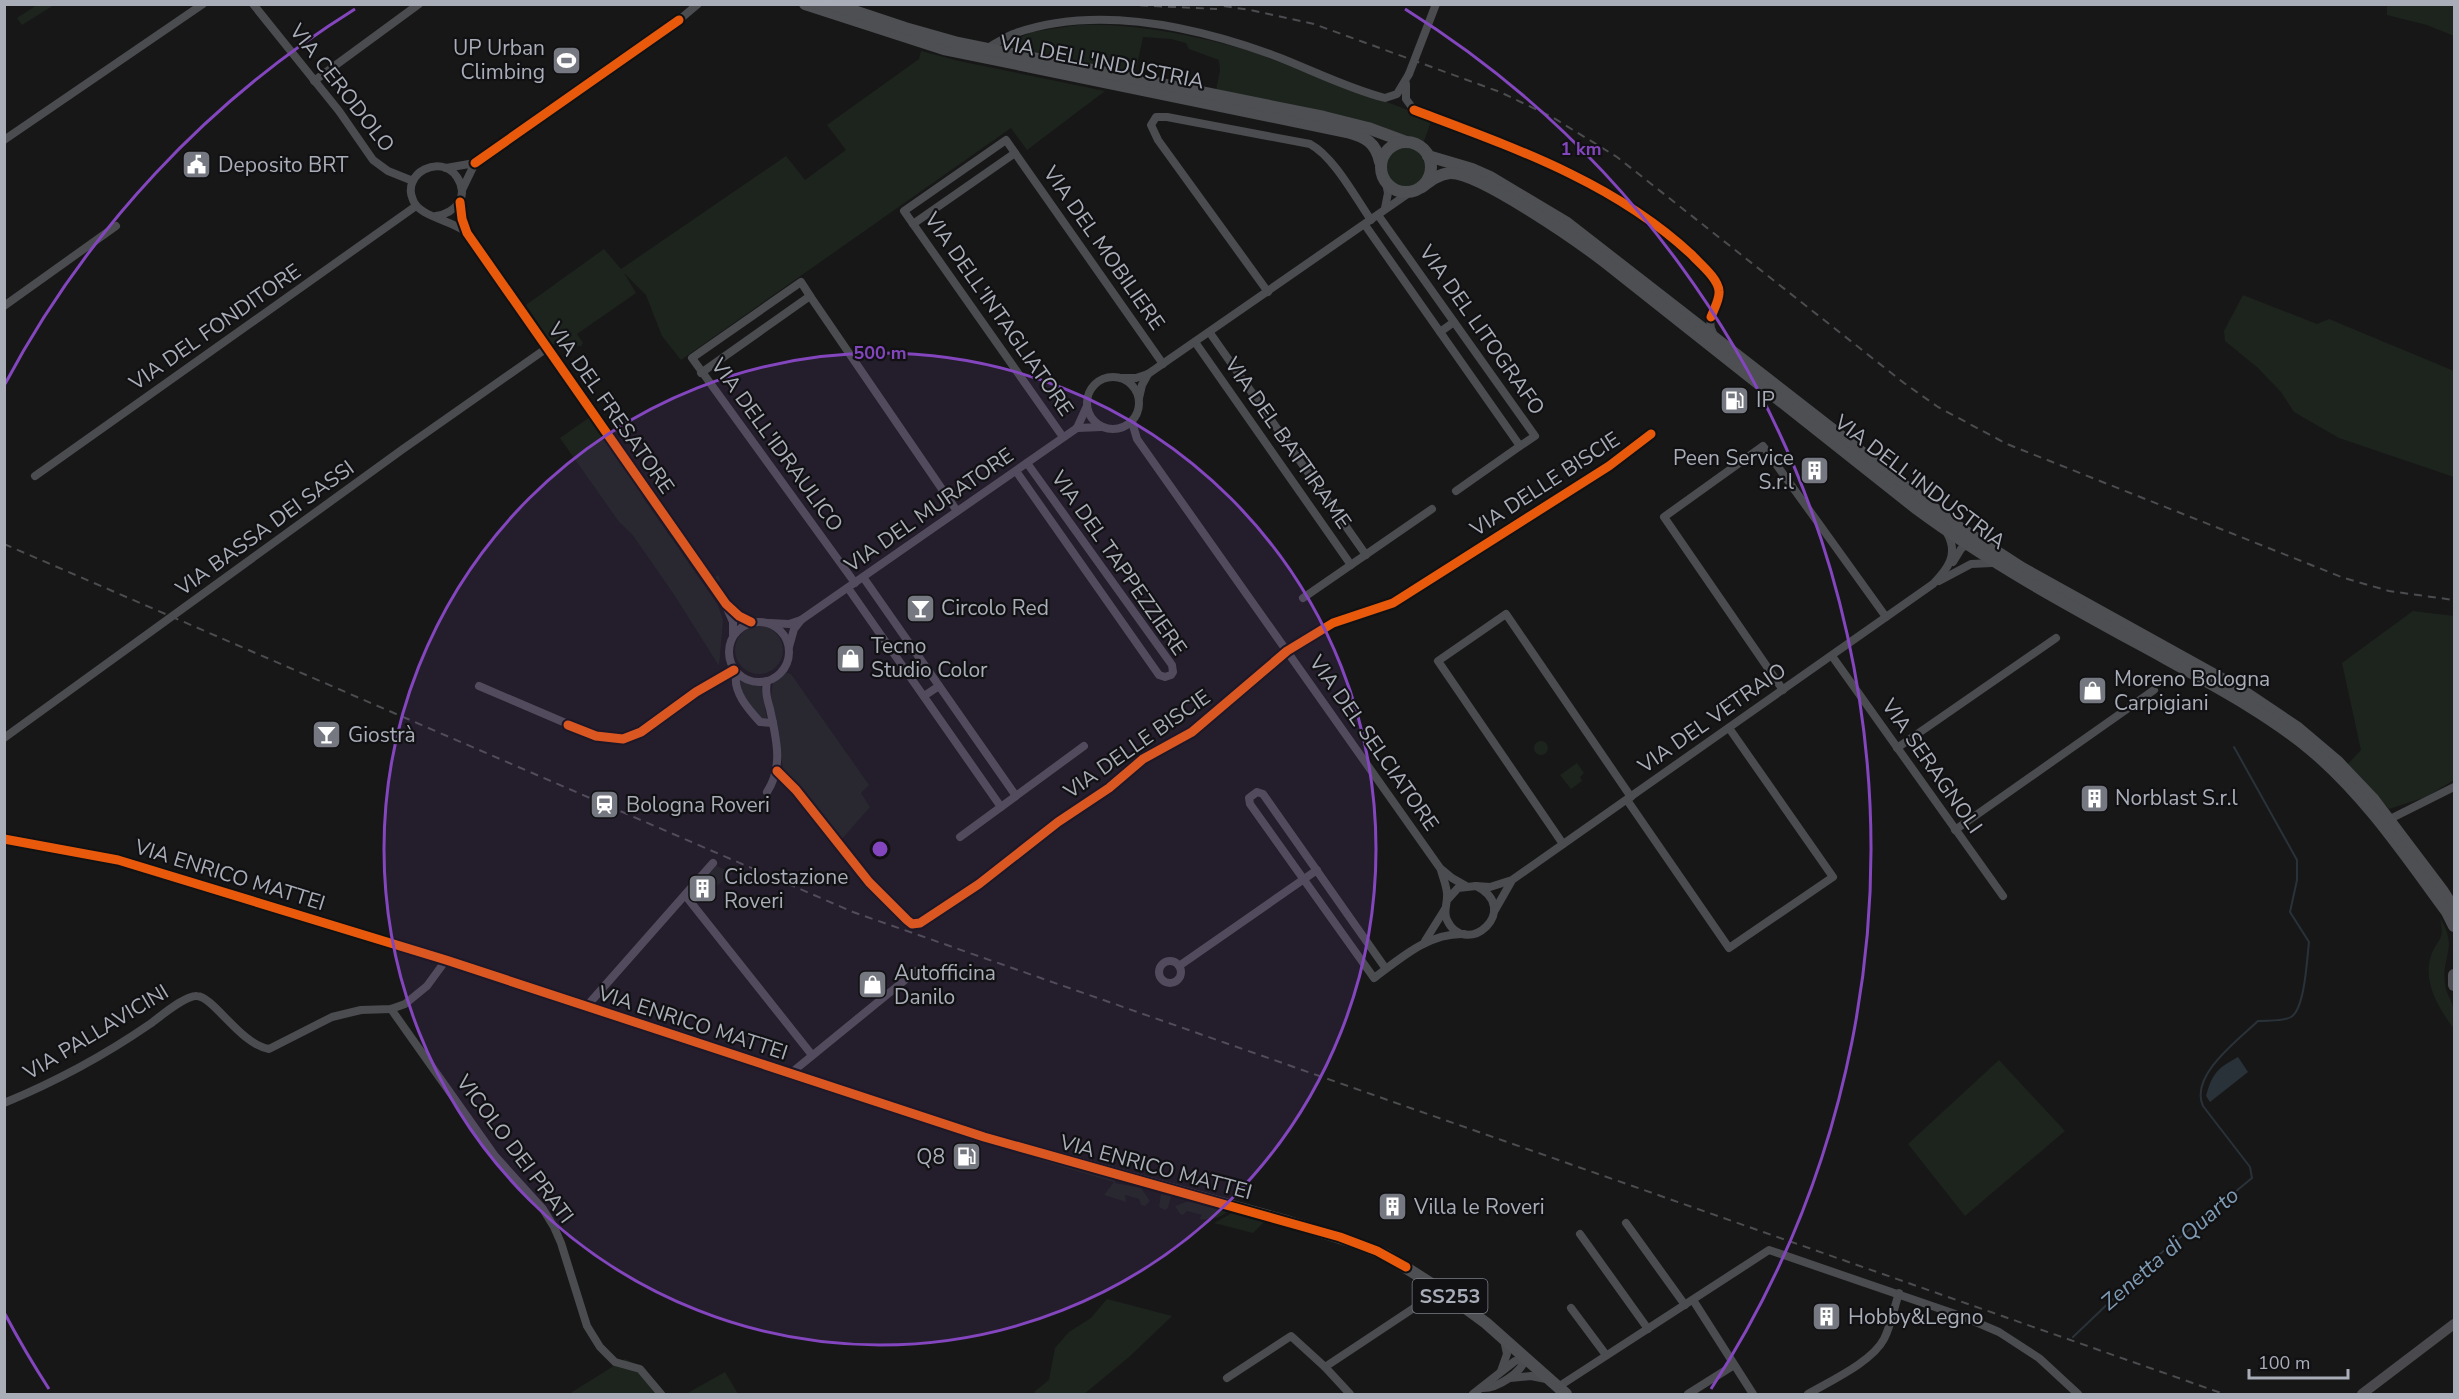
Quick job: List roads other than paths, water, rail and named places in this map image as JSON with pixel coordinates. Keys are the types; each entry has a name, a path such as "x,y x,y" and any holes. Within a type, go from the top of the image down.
{"main road":[{"name":"VIA DELL'INDUSTRIA","path":"805,4 944,49 1347,132 1371,142 1378,153 1380,162"},
{"name":"VIA DELL'INDUSTRIA","path":"833,4 905,28 985,49 1324,117 1368,128 1406,142"},
{"path":"1406,142 1419,146 1431,163 1430,176 1422,187 1409,193 1396,191 1386,183 1382,177 1380,162 1392,146 1406,142"},
{"name":"VIA DELL'INDUSTRIA","path":"1428,156 1481,173 1557,216 1596,243 1914,494 1997,564 2236,698 2302,743 2331,768 2371,810 2447,912 2454,926"},
{"name":"VIA DELL'INDUSTRIA","path":"1422,187 1439,176 1449,173 1459,174 1498,193 1556,227 1605,262 1945,529 2022,568 2240,690 2279,715 2337,761 2390,819 2454,910"},
{"name":"VIA ENRICO MATTEI","path":"4,839 118,860 446,960 984,1137 1284,1220 1369,1248 1401,1264 1441,1290"},
{"path":"2442,890 2454,902"},
{"path":"2454,975 2454,985"},
{"name":"SS253","path":"1441,1290 1504,1338 1558,1387"},
{"path":"2362,1395 2454,1324"}],"street":[{"path":"4,140 203,4"},
{"name":"VIA CERODOLO","path":"253,4 346,121 373,160 388,171 413,181"},
{"path":"314,81 420,4"},
{"path":"1436,4 1406,83 1406,99 1414,110 1540,159 1623,202 1670,235 1698,261 1718,285 1719,295 1709,324 1717,339"},
{"path":"475,164 446,168 429,166 413,181 411,193 416,206 421,211 436,216 449,212 460,202 469,172 475,164 698,6"},
{"path":"985,49 1012,34 1053,23 1128,22 1156,25 1218,38 1271,55 1385,98 1395,96 1406,83"},
{"path":"1268,292 1158,140 1151,125 1156,117 1167,117 1310,144 1319,149 1329,161 1371,220"},
{"name":"VIA DELL'INTAGLIATORE","path":"1015,153 1006,140 904,212 1063,437"},
{"path":"913,224 1015,153"},
{"name":"VIA DEL MOBILIERE","path":"1015,153 1163,364"},
{"path":"446,168 457,177 462,192"},
{"path":"1385,209 1388,193 1386,183"},
{"path":"1103,427 1092,419 1087,406 1087,397 1096,382 1104,378 1136,378 1148,374 1409,193"},
{"name":"VIA DEL FRESATORE","path":"460,202 467,233 726,604 739,616 751,622"},
{"name":"VIA DEL FONDITORE","path":"34,476 416,206"},
{"name":"VIA DEL FRESATORE","path":"436,216 456,224 467,233"},
{"name":"VIA DEL LITOGRAFO","path":"1371,220 1454,322 1535,436 1520,446 1440,332 1371,220"},
{"path":"4,306 116,226"},
{"name":"VIA DELL'IDRAULICO","path":"810,296 801,282 692,358 852,585 924,696 1001,807"},
{"path":"702,373 810,296 957,511"},
{"path":"1440,332 1454,322"},
{"name":"VIA DEL BATTIRAME","path":"1210,333 1366,555"},
{"name":"VIA DEL BATTIRAME","path":"1195,342 1351,565"},
{"name":"VIA BASSA DEI SASSI","path":"4,738 452,414 548,348"},
{"path":"1139,398 1148,374"},
{"path":"1087,406 1077,428 1120,429 1132,422 1140,406 1139,398 1136,389 1122,378"},
{"name":"VIA DEL SELCIATORE","path":"1132,422 1137,440 1440,868 1452,879 1466,886"},
{"name":"VIA DEL MURATORE","path":"801,621 1077,428"},
{"name":"VIA DEL SELCIATORE","path":"1120,429 1137,440"},
{"name":"VIA DELLE BISCIE","path":"777,771 796,790 877,891 907,920 916,924 928,919 979,884 1058,822 1109,788 1143,759 1192,732 1287,651 1333,623 1393,603 1609,466 1651,434"},
{"path":"1456,491 1520,446"},
{"path":"1783,690 1664,517 1763,446 1886,617"},
{"name":"VIA DEL TAPPEZZIERE","path":"1016,471 1159,675 1165,677 1171,675 1172,664 1027,463"},
{"path":"1303,598 1432,509"},
{"path":"1945,529 1952,545 1948,567"},
{"path":"1962,568 1971,544"},
{"name":"VIA DEL VETRAIO","path":"1933,584 1971,544"},
{"name":"VIA DEL VETRAIO","path":"1476,886 1490,887 1512,880 1933,584 1962,568 1980,562 1997,564"},
{"path":"1089,574 1102,566"},
{"path":"863,577 1016,796"},
{"name":"VIA DEL FRESATORE","path":"726,604 733,622 733,635"},
{"path":"1563,844 1438,661 1506,614 1729,948 1833,877 1729,728"},
{"path":"801,621 794,629 788,662 774,678 767,681 752,681 736,671 731,663 728,649 733,635 744,625 751,622 789,624 801,621"},
{"path":"769,623 782,632 789,647"},
{"path":"1897,748 2056,638"},
{"name":"VIA SERAGNOLI","path":"1832,656 2003,896"},
{"path":"479,686 596,736 623,739 641,732 696,692 736,671"},
{"path":"736,671 737,690 755,717 760,722 773,723"},
{"path":"767,681 766,693 778,761 776,778 767,792"},
{"path":"924,696 939,686"},
{"path":"1955,830 2154,690"},
{"path":"960,837 1084,746"},
{"path":"2390,819 2454,787"},
{"path":"1386,969 1263,794 1257,792 1252,794 1249,798 1250,804 1374,978 1425,941 1453,934 1471,935 1484,930 1489,925 1494,912 1490,896 1476,886 1458,888 1448,899 1445,909 1425,941"},
{"path":"586,1007 712,863"},
{"name":"VIA DEL SELCIATORE","path":"1440,868 1448,899"},
{"path":"1179,966 1317,870"},
{"name":"VIA DEL VETRAIO","path":"1494,912 1512,880"},
{"name":"VIA ENRICO MATTEI","path":"685,896 812,1055"},
{"path":"1445,909 1445,916 1452,928 1464,934"},
{"name":"VIA PALLAVICINI","path":"4,1103 51,1083 136,1034 190,997 204,998 252,1043 269,1049 333,1017 361,1010 392,1009 405,1004 416,996 446,960"},
{"name":"VIA ENRICO MATTEI","path":"791,1072 916,971"},
{"name":"VICOLO DEI PRATI","path":"392,1009 495,1156 543,1209 561,1243 587,1326 600,1347 615,1362 640,1369 661,1395"},
{"path":"1626,1223 1685,1305"},
{"path":"1580,1234 1648,1329"},
{"path":"1506,1379 1531,1376 1558,1387 1769,1250 1899,1293 1980,1323 2014,1341 2039,1358 2079,1395"},
{"path":"1325,1367 1441,1290"},
{"path":"1808,1395 1869,1357 1878,1348 1886,1333 1899,1293"},
{"path":"1693,1300 1753,1395"},
{"path":"1571,1308 1606,1355"},
{"path":"1227,1378 1291,1336 1325,1367 1350,1395"},
{"path":"1500,1373 1506,1358 1504,1338"},
{"path":"1486,1391 1500,1373 1515,1361 1526,1358"},
{"path":"1473,1395 1486,1391 1506,1379 1522,1367 1526,1358"},
{"path":"1688,1395 1734,1365"}],"waterway":[{"name":"Zenetta di Quarto","path":"2073,1337 2160,1254 2252,1178 2250,1167 2203,1106 2201,1094 2203,1083 2218,1059 2258,1021 2287,1019 2296,1012 2302,994 2309,942 2290,912 2297,880 2297,860 2234,747"}],"railway":[{"path":"1112,4 1217,9"},
{"path":"1210,4 1314,24 1500,92 1552,117 1617,157 1904,383 1938,407 2007,444 2344,578 2389,591 2454,600"},
{"path":"4,544 853,912 2224,1394"}],"place":[{"name":"UP Urban Climbing","path":"566,60"},
{"name":"Deposito BRT","path":"197,165"},
{"name":"IP","path":"1735,400"},
{"name":"Peen Service S.r.l","path":"1815,470"},
{"name":"Circolo Red","path":"920,608"},
{"name":"Tecno Studio Color","path":"850,658"},
{"name":"Moreno Bologna Carpigiani","path":"2093,691"},
{"name":"Giostrà","path":"327,735"},
{"name":"Norblast S.r.l","path":"2094,798"},
{"name":"Bologna Roveri","path":"605,805"},
{"name":"Ciclostazione Roveri","path":"703,889"},
{"name":"Autofficina Danilo","path":"873,985"},
{"name":"Q8","path":"966,1157"},
{"name":"Villa le Roveri","path":"1393,1207"},
{"name":"Hobby&Legno","path":"1827,1317"}]}
